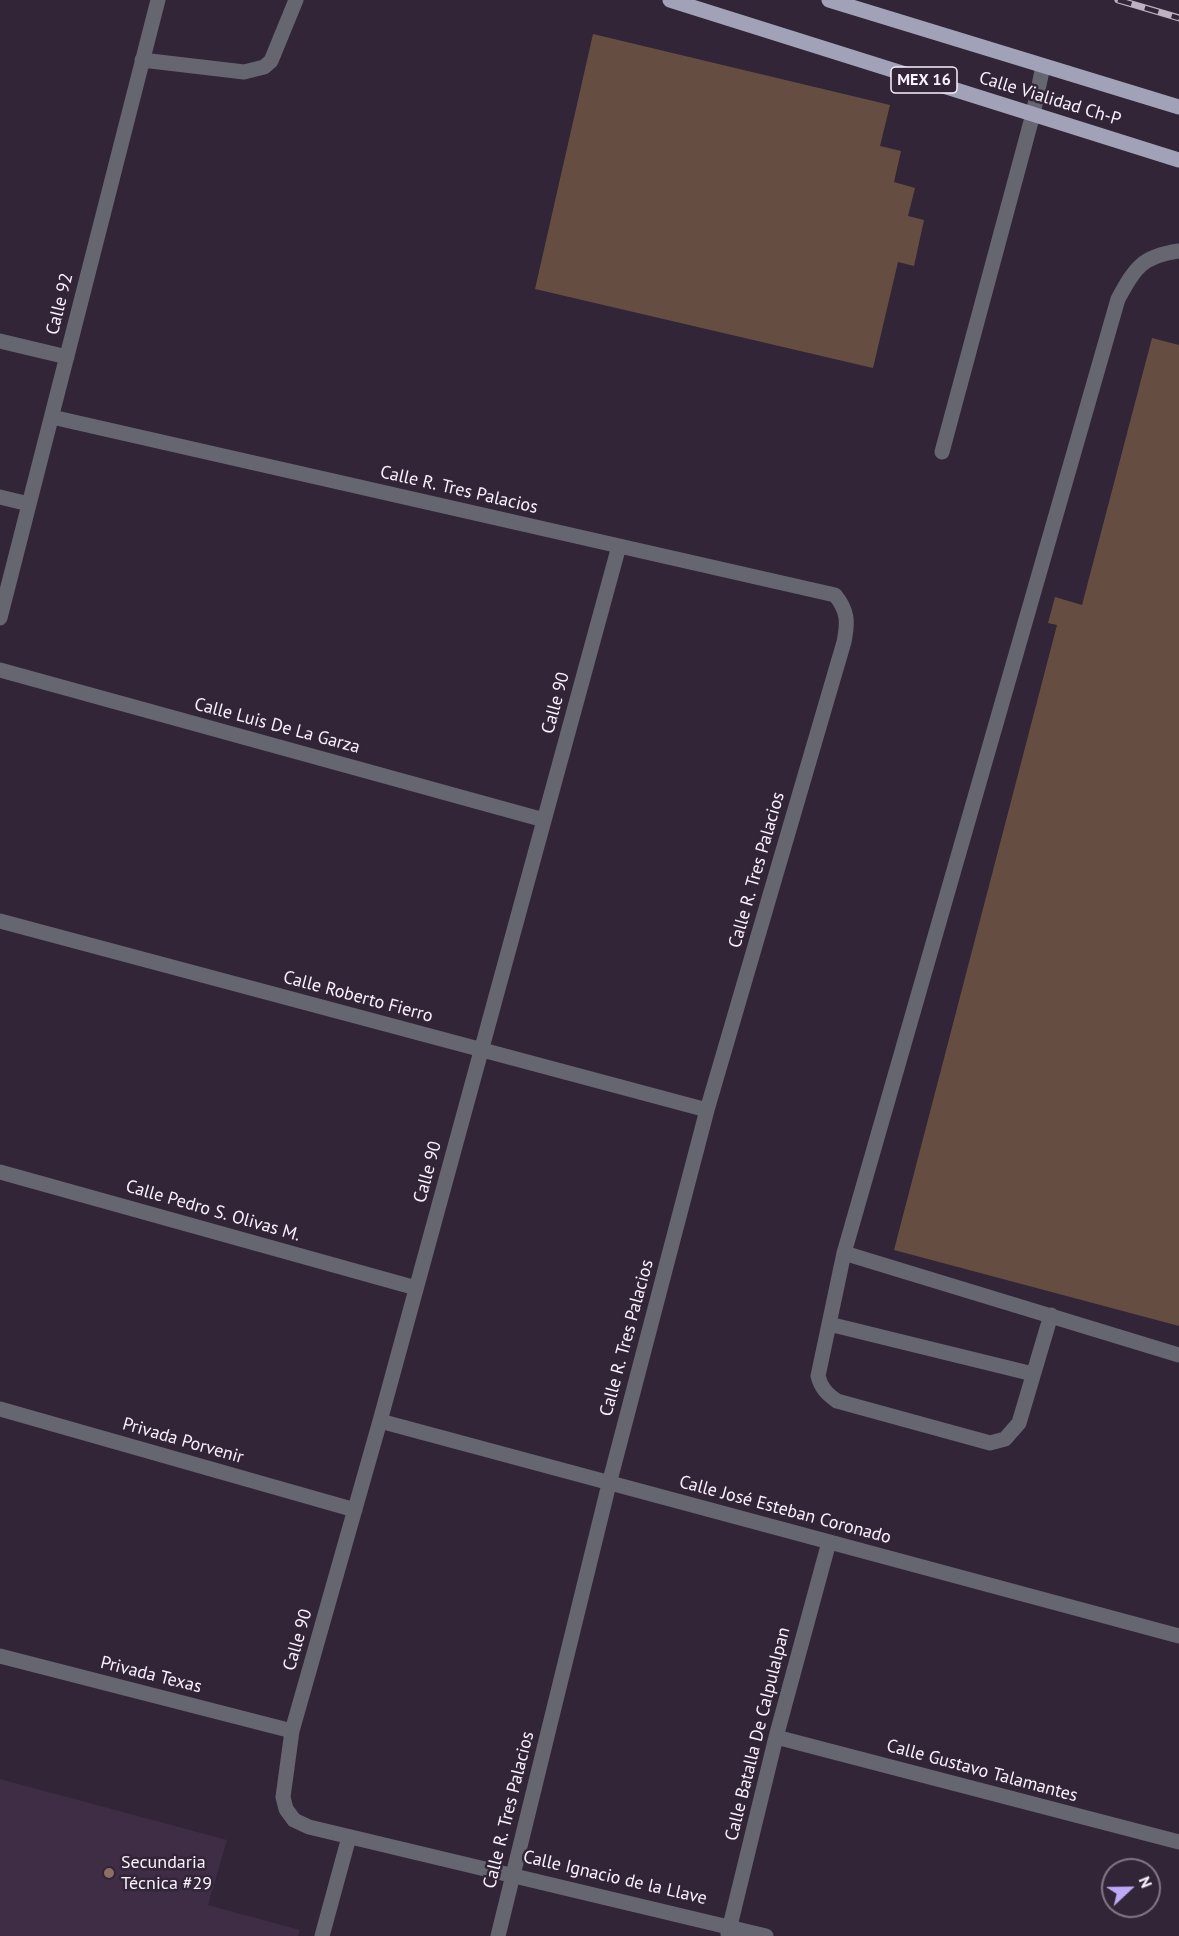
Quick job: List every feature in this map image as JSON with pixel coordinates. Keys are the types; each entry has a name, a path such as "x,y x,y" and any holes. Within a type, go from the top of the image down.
{"main road":[{"name":"Calle Vialidad Ch-P","path":"670,0 1179,160"},
{"name":"Calle Vialidad Ch-P","path":"829,0 1179,107"}],"street":[{"name":"Calle 92","path":"0,618 158,0"},
{"path":"142,60 244,72 264,67 271,61 296,0"},
{"path":"942,452 1033,114 1043,66"},
{"path":"1050,1315 1019,1423 1005,1439 990,1443 837,1401 820,1385 818,1376 844,1253 1118,299 1129,280 1144,262 1158,254 1179,251"},
{"path":"0,341 67,357"},
{"name":"Calle R. Tres Palacios","path":"52,417 835,595 847,614 844,642 707,1110 609,1484 498,1936"},
{"path":"0,496 29,504"},
{"name":"Calle 90","path":"286,1809 283,1797 284,1782 292,1731 380,1421 619,546"},
{"name":"Calle Luis De La Garza","path":"0,670 544,820"},
{"name":"Calle Roberto Fierro","path":"0,921 707,1110"},
{"name":"Calle Pedro S. Olivas M.","path":"0,1172 416,1288"},
{"path":"844,1253 1179,1355"},
{"path":"829,1324 1033,1374"},
{"name":"Privada Porvenir","path":"0,1409 355,1510"},
{"name":"Calle José Esteban Coronado","path":"380,1421 1179,1636"},
{"name":"Calle Batalla De Calpulalpan","path":"729,1931 776,1737 829,1542"},
{"name":"Privada Texas","path":"0,1656 292,1731"},
{"name":"Calle Gustavo Talamantes","path":"776,1737 1179,1842"},
{"name":"Calle Ignacio de la Llave","path":"286,1809 294,1820 309,1827 514,1874 729,1931 766,1936"},
{"path":"322,1936 349,1837"}],"shaded area":[{"name":"Secundaria Técnica #29","path":"0,1779 227,1840 208,1905 300,1930 298,1936 0,1936"}],"building":[{"path":"593,34 890,105 880,146 901,151 894,182 915,188 908,216 924,220 914,266 898,262 873,368 535,289"},
{"path":"1152,338 1179,345 1179,1326 894,1250 1057,625 1048,623 1055,597 1082,605"}],"railway":[{"path":"1118,0 1179,18"}],"place":[{"name":"Secundaria Técnica #29","path":"109,1873"}]}
